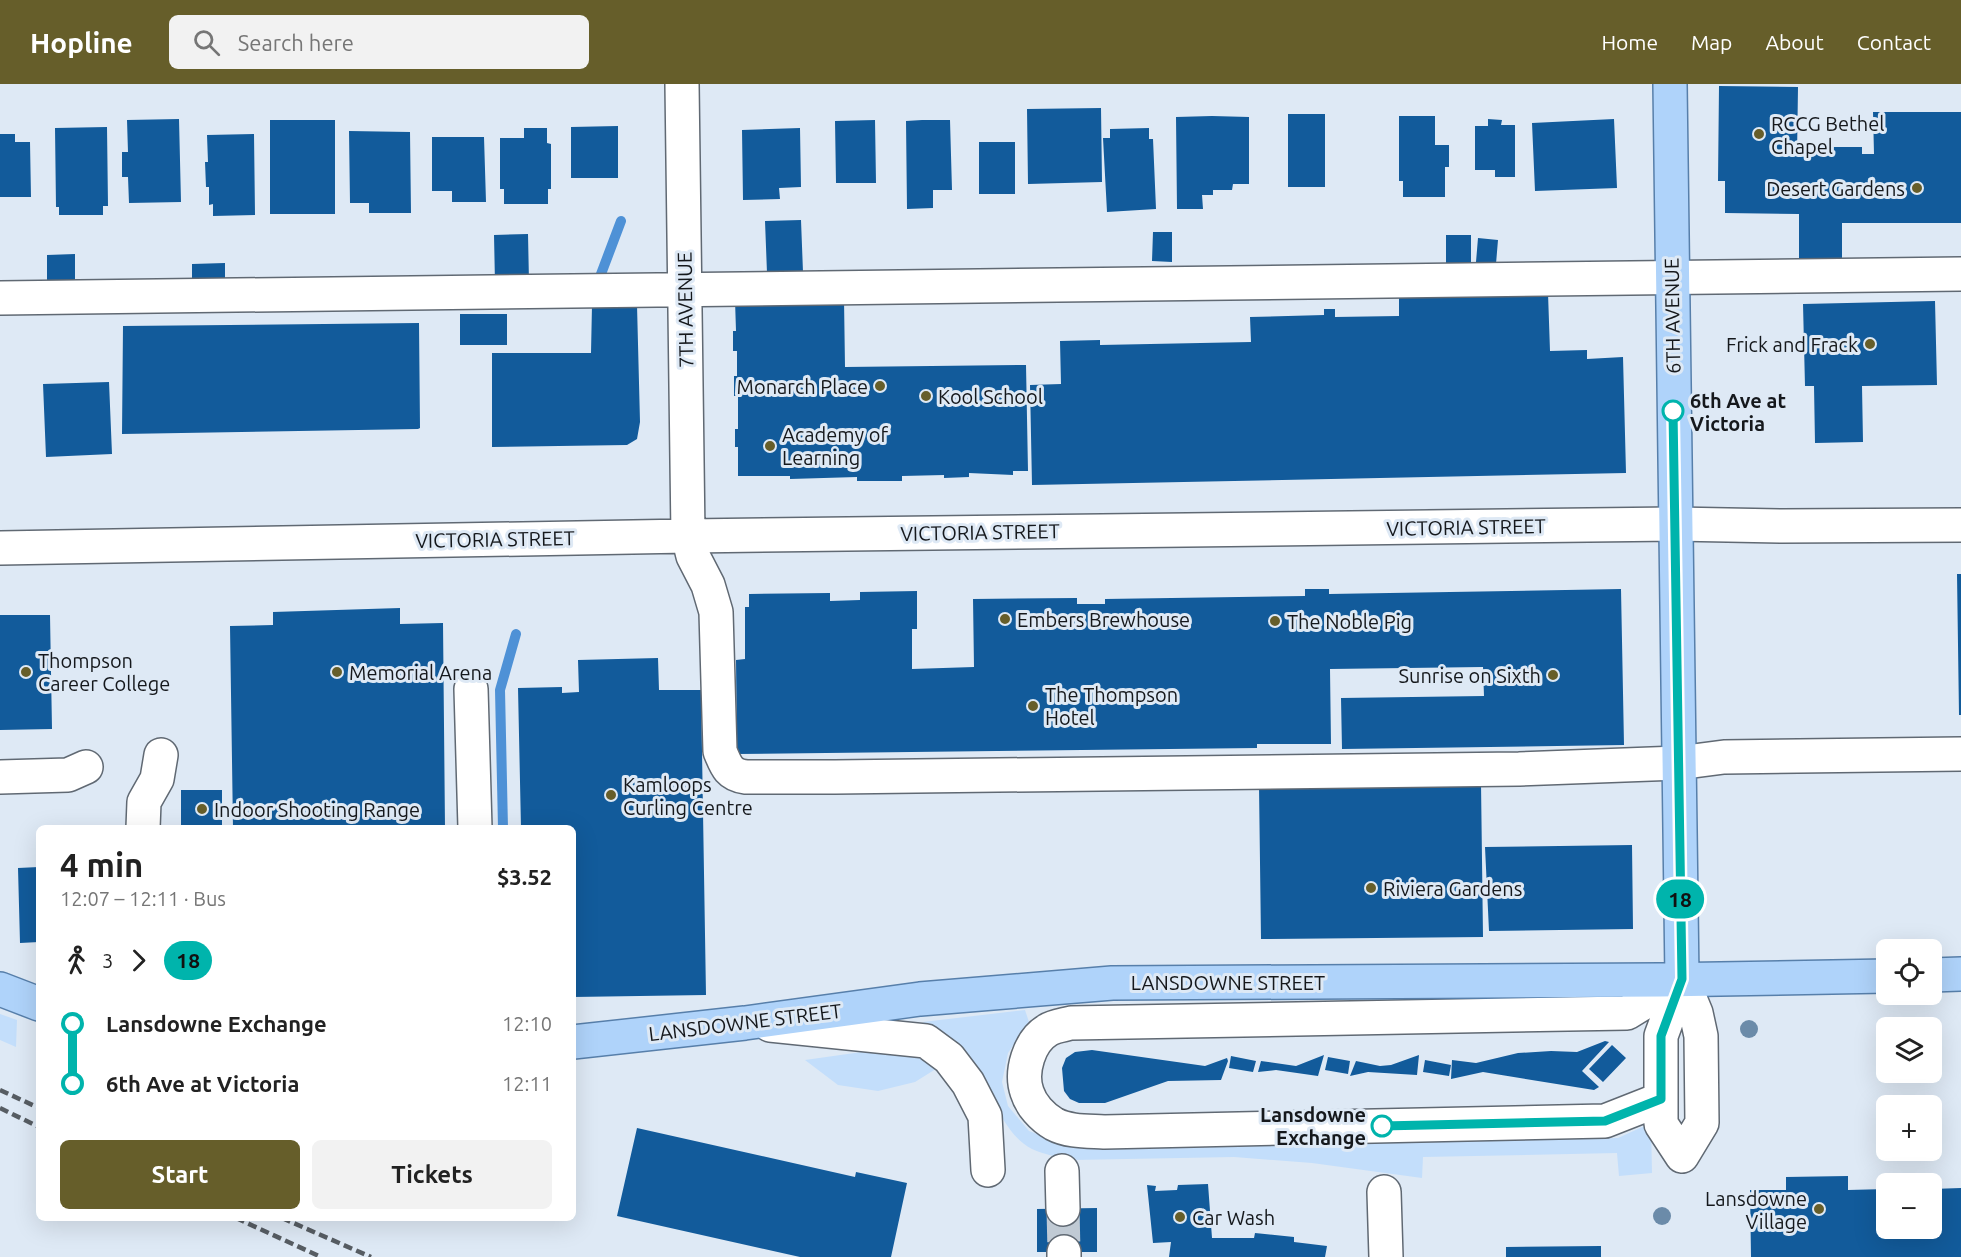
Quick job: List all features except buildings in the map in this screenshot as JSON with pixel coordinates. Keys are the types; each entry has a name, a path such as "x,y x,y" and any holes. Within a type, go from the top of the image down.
{"main road":[{"name":"6TH AVENUE","path":"1670,84 1682,979"},
{"path":"1942,975 1961,974"},
{"name":"LANSDOWNE STREET","path":"576,1042 745,1023 920,999 1112,983 1876,976"},
{"path":"0,989 36,1003"}],"street":[{"name":"7TH AVENUE","path":"682,84 688,536 693,556 708,585 716,612 720,751 726,767 734,775 746,777 945,764 1519,769 1678,763"},
{"path":"0,298 1961,274"},
{"name":"VICTORIA STREET","path":"0,548 688,536 1675,524 1961,525"},
{"path":"471,689 475,825"},
{"path":"1678,763 1724,757 1961,754"},
{"path":"143,825 144,802 157,779 161,756"},
{"path":"0,777 68,775 86,766"},
{"path":"1661,1099 1605,1121 1104,1132 1068,1130 1055,1124 1033,1105 1024,1079 1026,1063 1036,1042 1048,1030 1071,1023 1627,1013 1682,979"},
{"path":"1682,979 1696,1013 1701,1036 1702,1123 1682,1156 1661,1124 1661,1036 1682,979"},
{"path":"745,1023 926,1041 949,1058 968,1083 985,1116 988,1170"},
{"path":"1062,1171 1063,1209"},
{"path":"1384,1192 1386,1257"}],"shaded area":[{"path":"1025,1010 1029,1022 1008,1053 1002,1082 1008,1106 1029,1131 1060,1143 1403,1142 1618,1138 1651,1123 1652,1173 1619,1176 1617,1153 1423,1157 1422,1178 1312,1163 1234,1157 1073,1160 1047,1154 1021,1142 1005,1122 980,1074 968,1057 923,1022"},
{"path":"0,1014 17,1020 16,1047 0,1040"},
{"path":"890,1048 918,1053 939,1067 915,1082 878,1091 838,1085 805,1060"}],"waterway":[{"path":"598,282 621,221"},
{"path":"503,825 500,690 516,634"}],"tunnel":[{"path":"1063,1209 1064,1252"}],"railway":[{"path":"0,1090 36,1107"},
{"path":"0,1108 36,1126"},
{"path":"243,1221 321,1257"},
{"path":"289,1221 371,1257"}],"bus line":[{"name":"18","path":"1382,1126 1605,1121 1661,1099 1661,1036 1682,979 1673,411"}],"place":[{"name":"RCCG Bethel Chapel","path":"1759,134"},
{"name":"Desert Gardens","path":"1917,188"},
{"name":"Frick and Frack","path":"1870,344"},
{"name":"Monarch Place","path":"880,386"},
{"name":"Kool School","path":"926,396"},
{"name":"6th Ave at Victoria","path":"1673,411"},
{"name":"Academy of Learning","path":"770,446"},
{"name":"Embers Brewhouse","path":"1005,619"},
{"name":"The Noble Pig","path":"1275,621"},
{"name":"Thompson Career College","path":"26,672"},
{"name":"Memorial Arena","path":"337,672"},
{"name":"Sunrise on Sixth","path":"1553,675"},
{"name":"The Thompson Hotel","path":"1033,706"},
{"name":"Kamloops Curling Centre","path":"611,795"},
{"name":"Indoor Shooting Range","path":"202,809"},
{"name":"Riviera Gardens","path":"1371,888"},
{"name":"Lansdowne Exchange","path":"1382,1126"},
{"name":"Lansdowne Village","path":"1819,1209"},
{"name":"Car Wash","path":"1180,1217"}]}
